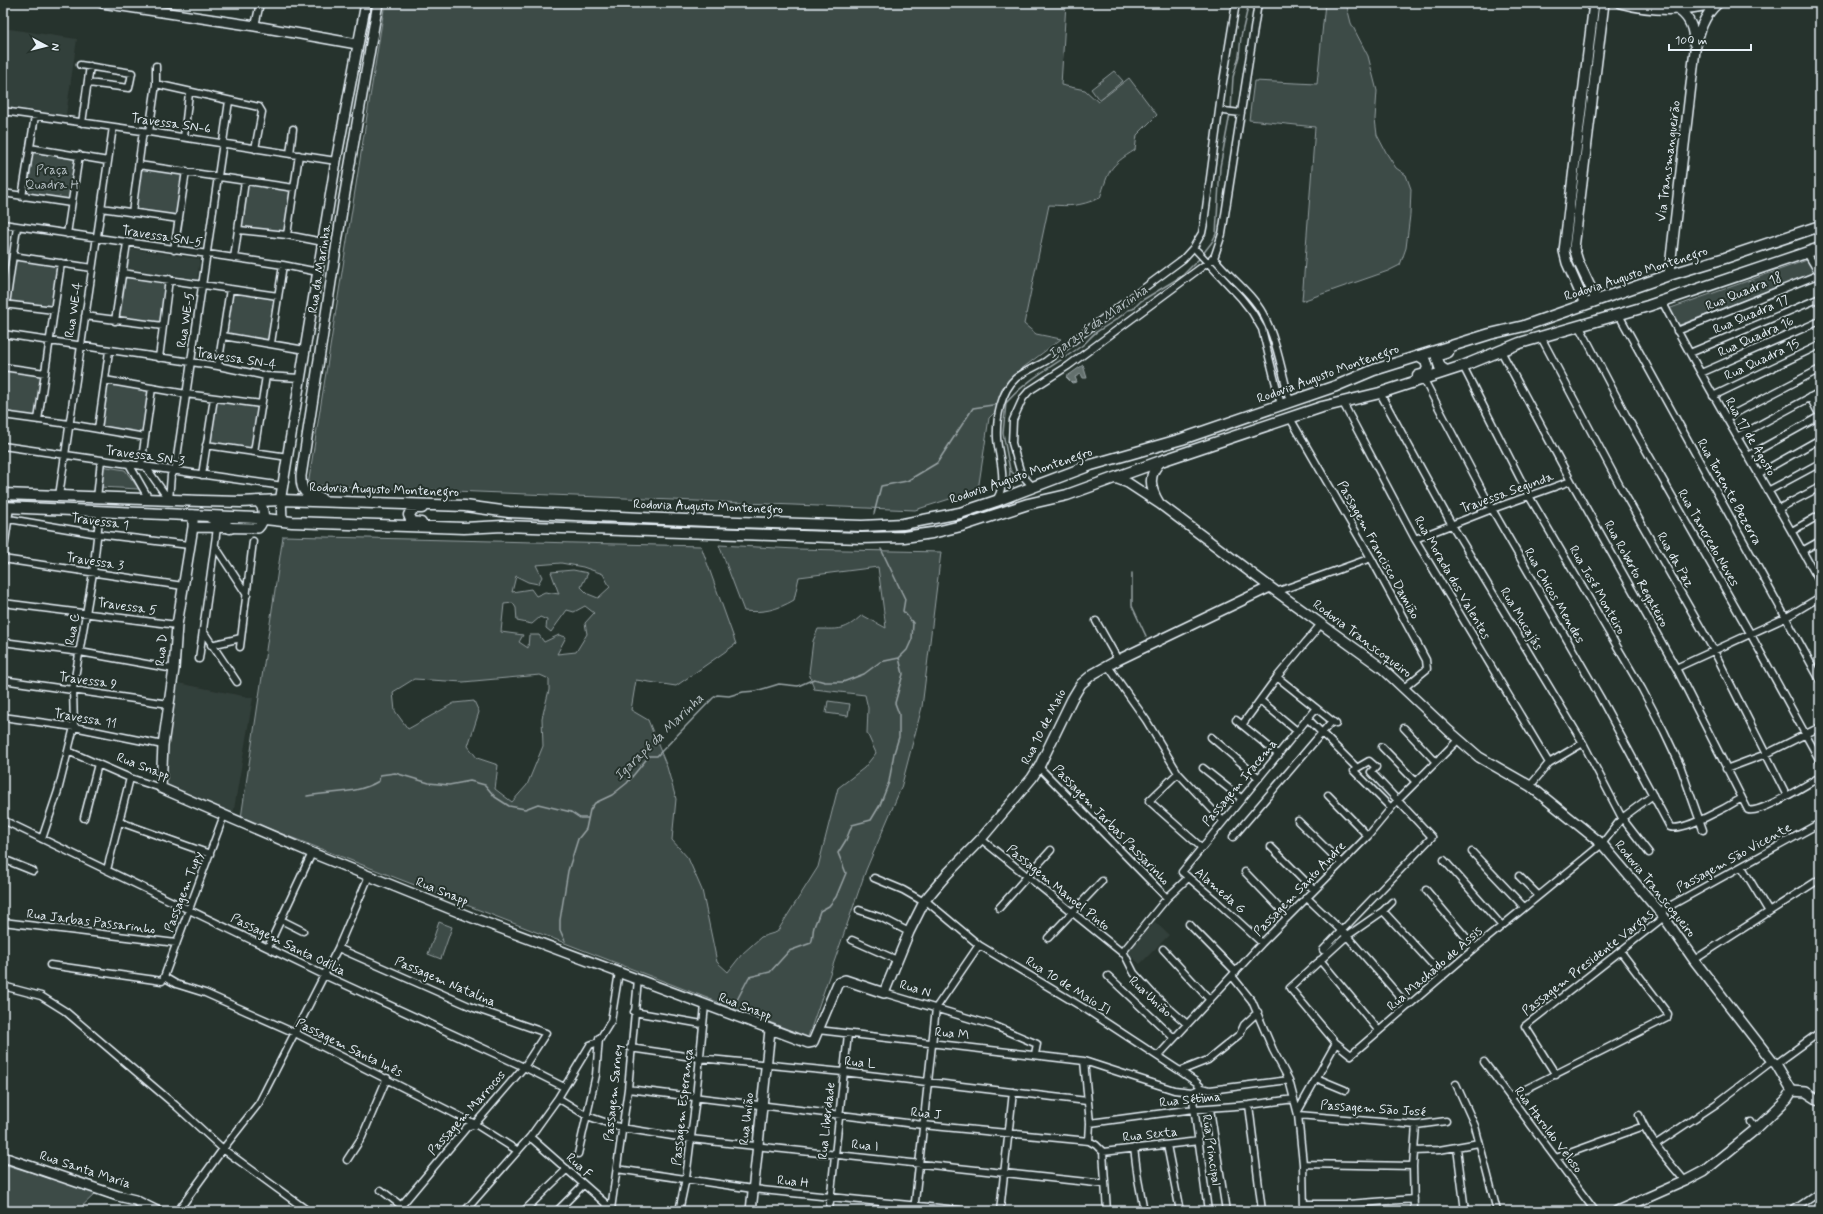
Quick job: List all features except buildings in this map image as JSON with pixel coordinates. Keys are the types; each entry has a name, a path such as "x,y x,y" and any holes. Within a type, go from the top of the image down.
{"main road":[{"path":"102,3 255,26 357,44"},
{"name":"Rua da Marinha","path":"282,521 281,500 300,378 336,161 366,3"},
{"name":"Rua da Marinha","path":"350,502 310,496 305,493 301,484 340,219 378,3"},
{"path":"1585,304 1567,263 1564,251 1594,3"},
{"path":"1596,300 1578,261 1574,248 1604,3"},
{"name":"Via Transmangueirão","path":"1620,3 1658,11 1680,11 1718,3"},
{"name":"Via Transmangueirão","path":"1669,275 1695,50 1700,28 1705,18 1718,3"},
{"name":"Via Transmangueirão","path":"1680,11 1685,14 1692,26 1695,50"},
{"path":"334,174 334,198 331,219 332,222 337,224 340,219"},
{"name":"Rodovia Augusto Montenegro","path":"3,494 169,500 256,502 281,500 465,506 509,512 862,526 918,522 960,513 1091,465 1182,439 1336,386 1374,370 1490,334 1524,326 1669,275 1820,226"},
{"path":"1423,377 1463,366 1541,337 1579,325 1619,315 1807,253 1819,251"},
{"path":"1446,371 1439,365 1438,356 1479,342 1490,334"},
{"path":"1418,356 1424,358 1428,367 1428,372 1423,377"},
{"name":"Rodovia Augusto Montenegro","path":"7,507 193,515 282,521 464,528 503,526 861,538 904,538 962,526 1028,504 1067,495 1290,418 1342,401 1380,392 1387,385 1423,377"},
{"name":"Rodovia Transcoqueiro","path":"1160,504 1152,488 1151,478 1154,470 1162,461"},
{"name":"Rodovia Transcoqueiro","path":"1115,478 1128,483 1160,504 1273,590 1382,668 1404,687 1449,732 1479,757 1530,786 1602,844 1661,914 1694,960 1774,1063 1792,1091"},
{"path":"192,527 256,529 260,526 263,519 262,506 256,502"},
{"path":"464,528 455,525 415,523 410,519 409,515 413,508 417,507 457,509 465,506"},
{"name":"Rua D","path":"161,788 163,745 170,704 177,625 193,515"},
{"path":"208,516 230,528"},
{"name":"Rua 10 de Maio","path":"884,993 909,932 924,901 947,874 981,840 1006,811 1040,767 1072,699 1082,684 1118,660 1273,590"},
{"name":"Rua Snapp","path":"161,788 312,854 473,918 770,1030 808,1043 812,1042"},
{"name":"Rua N","path":"812,1042 838,983 845,980 884,993"},
{"name":"Rua União","path":"751,1211 770,1030"},
{"path":"1617,1211 1685,1181 1709,1167 1753,1126 1787,1099 1792,1091 1806,1092 1820,1101"},
{"name":"Rua Santa Maria","path":"3,1157 118,1196 135,1200 157,1211"}],"street":[{"path":"255,26 260,3"},
{"path":"996,501 1002,484 997,438 998,420 1001,404 1007,389 1016,378 1046,361 1183,259 1193,248 1202,232 1207,207 1221,96 1236,3"},
{"path":"1033,487 1021,474 1012,443 1013,420 1023,398 1029,391 1068,366 1214,258 1222,234 1258,3"},
{"path":"80,65 131,72 132,74 130,88 88,83"},
{"path":"82,123 90,66"},
{"path":"132,213 139,165 156,84 156,66"},
{"path":"156,84 189,93 259,107 262,112 255,149"},
{"path":"184,137 189,93"},
{"path":"223,143 229,101"},
{"path":"3,121 4,111"},
{"name":"Travessa SN-6","path":"4,111 146,131 336,161"},
{"path":"1224,111 1240,113"},
{"path":"22,196 35,116"},
{"name":"Rua WE-4","path":"59,496 113,127"},
{"path":"290,154 293,129"},
{"name":"Rua WE-5","path":"169,500 171,475 175,471 223,143"},
{"path":"30,148 108,161"},
{"path":"67,234 79,155"},
{"path":"287,235 299,155"},
{"path":"139,165 294,188"},
{"path":"174,250 186,171"},
{"path":"234,258 245,181"},
{"path":"3,193 71,203"},
{"path":"101,208 179,219"},
{"name":"Travessa SN-5","path":"3,224 283,265 318,272"},
{"path":"17,227 4,304 54,310"},
{"path":"238,230 287,235 323,242"},
{"path":"115,321 127,243"},
{"path":"1197,251 1241,298 1252,312 1262,329 1285,403"},
{"path":"1807,253 1820,275"},
{"path":"13,256 92,268"},
{"path":"1204,258 1214,258 1253,299 1262,313 1273,340 1285,403"},
{"path":"38,420 61,263"},
{"path":"271,343 283,265"},
{"path":"122,273 278,296"},
{"name":"Rua Quadra 18","path":"1677,331 1820,275"},
{"path":"159,358 169,279"},
{"path":"218,366 230,289"},
{"name":"Rua Quadra 17","path":"1690,353 1820,298"},
{"name":"Rua 17 de Agosto","path":"1662,301 1713,396 1814,570 1820,583"},
{"name":"Rua Tenente Bezerra","path":"1619,315 1820,680"},
{"path":"85,316 163,326"},
{"name":"Rua Quadra 16","path":"1701,373 1820,321"},
{"name":"Rua Tancredo Neves","path":"1579,325 1626,415 1750,633 1820,761"},
{"name":"Travessa SN-4","path":"3,334 218,366 266,376 300,378"},
{"path":"223,336 305,350"},
{"name":"Rua da Paz","path":"1541,337 1620,486 1713,649 1786,796"},
{"name":"Rua Quadra 15","path":"1713,396 1820,345"},
{"path":"98,428 109,350"},
{"name":"Rua Roberto Regateiro","path":"1501,351 1571,481 1676,668 1748,810 1756,811 1786,796"},
{"name":"Rua José Monteiro","path":"1463,366 1529,496 1642,689 1680,765 1703,830"},
{"path":"3,367 45,373"},
{"path":"1726,418 1820,370"},
{"path":"254,452 266,376"},
{"name":"Rua Chicos Mendes","path":"1423,377 1492,508 1600,697 1670,827 1678,828 1700,819"},
{"path":"105,380 186,394 261,404"},
{"path":"152,388 145,436 144,466 169,500"},
{"name":"Rua Mucajás","path":"1380,392 1452,525 1583,744 1622,818 1649,853"},
{"path":"1737,437 1820,392"},
{"path":"1748,456 1820,416 1810,397"},
{"path":"202,475 214,398"},
{"name":"Rua Morada dos Valentes","path":"1342,401 1415,538 1549,763"},
{"path":"3,415 145,436"},
{"name":"Passagem Francisco Damião","path":"1290,418 1371,558 1428,664 1427,669 1404,687"},
{"path":"1758,474 1820,439"},
{"path":"206,445 288,457"},
{"name":"Travessa SN-3","path":"3,446 64,456 283,486"},
{"path":"97,498 101,460"},
{"path":"1768,491 1820,462"},
{"path":"129,464 149,499"},
{"name":"Travessa Segunda","path":"1415,538 1452,525 1492,508 1571,481"},
{"path":"1778,509 1820,487"},
{"path":"3,556 4,536 9,519 7,507"},
{"name":"Rua C","path":"42,840 74,727 72,690 93,574 100,511"},
{"path":"1792,532 1820,515"},
{"name":"Travessa 1","path":"9,519 98,534 189,545"},
{"path":"199,659 217,528"},
{"path":"240,647 253,541"},
{"path":"1802,551 1820,541"},
{"path":"215,546 247,595"},
{"path":"1273,590 1371,558"},
{"name":"Travessa 3","path":"3,559 93,574 183,586"},
{"path":"1814,570 1820,566"},
{"path":"1676,668 1713,649 1786,618 1820,597"},
{"name":"Travessa 5","path":"3,603 177,625"},
{"path":"1096,621 1118,660"},
{"path":"1242,726 1277,677 1321,624"},
{"path":"203,631 237,682"},
{"path":"211,645 241,638"},
{"path":"3,642 80,652 174,668"},
{"path":"1108,666 1146,720 1178,773 1223,822"},
{"path":"1233,837 1321,732 1334,722 1277,677"},
{"name":"Travessa 9","path":"3,680 170,704"},
{"path":"1261,701 1297,731"},
{"name":"Passagem Iracema","path":"1182,872 1316,708"},
{"name":"Travessa 11","path":"3,717 74,727 163,745"},
{"path":"1307,718 1357,768 1369,761 1373,764 1376,767 1371,772 1432,837 1320,960 1379,1031"},
{"path":"1236,720 1279,755"},
{"path":"1726,769 1766,754 1820,727"},
{"path":"1404,728 1436,762"},
{"path":"1210,737 1258,778"},
{"name":"Passagem Santo Andre","path":"1158,1056 1262,943 1368,836 1390,808 1459,739"},
{"path":"1530,786 1549,763 1583,744"},
{"path":"1382,747 1416,782"},
{"name":"Rua Snapp","path":"68,751 130,778 161,788"},
{"path":"84,818 98,764"},
{"name":"Passagem Jarbas Passarinho","path":"1040,767 1167,898"},
{"path":"1203,768 1242,799"},
{"path":"1354,771 1390,808"},
{"path":"1178,773 1149,801 1201,847"},
{"path":"1786,796 1820,777"},
{"path":"107,870 130,778"},
{"path":"1328,795 1368,836"},
{"name":"Rua Machado de Assis","path":"1320,960 1290,987 1290,990 1336,1043 1351,1055 1538,895 1602,844 1622,818 1653,795"},
{"path":"1700,819 1709,816 1742,798"},
{"name":"Passagem Tupy","path":"163,979 176,943 190,911 224,815"},
{"name":"Passagem Santa Odília","path":"3,820 190,911 268,947 324,976 524,1067 564,1087"},
{"path":"1298,821 1340,863"},
{"path":"120,822 210,854"},
{"name":"Passagem São Vicente","path":"1661,914 1742,866 1820,823"},
{"name":"Passagem Manoel Pinto","path":"981,840 1122,953 1129,961 1134,973 1152,993 1186,1024"},
{"path":"1271,847 1314,890"},
{"path":"999,908 1051,850"},
{"path":"1472,852 1524,907"},
{"path":"268,947 312,854"},
{"path":"3,859 33,871"},
{"path":"1444,860 1502,926"},
{"path":"1742,866 1768,912"},
{"name":"Alameda G","path":"1182,872 1262,943"},
{"path":"1245,872 1288,917"},
{"path":"178,1211 223,1148 259,1102 338,948 369,876"},
{"path":"1519,876 1538,895"},
{"name":"Rua 10 de Maio II","path":"874,878 903,890 924,901 979,945 1070,999 1158,1056 1196,1082 1202,1088"},
{"path":"1122,953 1167,898 1188,878"},
{"path":"1694,960 1820,879"},
{"path":"1048,938 1102,881"},
{"path":"1426,890 1475,948"},
{"path":"1306,897 1345,934 1408,1006"},
{"path":"1323,950 1345,934 1384,911 1392,902"},
{"path":"859,910 882,918 909,932"},
{"path":"1384,911 1443,976"},
{"name":"Passagem Presidente Vargas","path":"1556,1075 1525,1026 1620,952 1661,914"},
{"path":"281,920 303,931"},
{"name":"Rua Jarbas Passarinho","path":"3,922 176,943"},
{"path":"1189,924 1234,974 1252,1001 1258,1012 1265,1033 1289,1080 1298,1113 1303,1164 1304,1211"},
{"path":"852,940 897,960"},
{"path":"914,1208 936,1008 979,945"},
{"name":"Passagem Natalina","path":"338,948 474,1008 546,1033"},
{"path":"1163,949 1210,1000"},
{"path":"1510,1097 1664,1020 1668,1016 1661,1002 1620,952"},
{"name":"Passagem Santa Inês","path":"50,965 163,979 205,993 295,1033 387,1078 475,1124 518,1151"},
{"path":"465,1211 530,1137 558,1098 590,1045 598,1042 599,1038 612,1021 618,972"},
{"name":"Rua União","path":"1108,976 1174,1038"},
{"name":"Passagem Sarney","path":"612,1210 628,1089 630,1048 638,979"},
{"path":"3,986 41,996 65,1011 176,1105 223,1148 306,1210"},
{"name":"Rua N","path":"884,993 995,1026 1031,1040 1037,1044 1035,1054"},
{"name":"Passagem Esperança","path":"679,1211 686,1178 691,1139 705,1005"},
{"path":"634,1012 702,1024"},
{"path":"1180,1071 1208,1060 1240,1034 1244,1025 1258,1012"},
{"name":"Rua M","path":"818,1030 933,1042 1084,1061 1174,1090 1192,1092"},
{"path":"1656,1144 1820,1032"},
{"name":"Passagem Marrocos","path":"401,1206 467,1127 475,1124 524,1067 546,1033"},
{"name":"Rua Liberdade","path":"829,1211 848,1034"},
{"path":"578,1154 596,1075 599,1038"},
{"path":"1298,1113 1336,1043"},
{"name":"Rua L","path":"630,1048 700,1058 844,1072 1087,1101"},
{"path":"1084,1061 1090,1123 1089,1141 1096,1145 1102,1152 1108,1211"},
{"name":"Rua Haroldo Veloso","path":"1484,1062 1595,1211"},
{"path":"346,1160 362,1137 387,1078"},
{"path":"1316,1078 1345,1090"},
{"path":"1192,1092 1202,1088 1210,1090 1289,1080"},
{"path":"1456,1084 1475,1126 1497,1211"},
{"path":"628,1089 761,1105"},
{"path":"1000,1211 1012,1092"},
{"name":"Rua Principal","path":"1192,1092 1208,1211"},
{"name":"Rua I","path":"558,1098 587,1116 622,1128 691,1139 1105,1184"},
{"name":"Rua Sétima","path":"1090,1123 1194,1109 1210,1109 1294,1099"},
{"name":"Rua J","path":"761,1105 923,1124 1089,1141"},
{"path":"1249,1105 1262,1211"},
{"path":"1210,1109 1226,1211"},
{"name":"Passagem São José","path":"1298,1113 1416,1125 1446,1122"},
{"path":"1639,1115 1644,1126 1656,1144 1685,1181"},
{"path":"1414,1211 1413,1166 1416,1125"},
{"path":"1556,1158 1644,1126"},
{"name":"Rua F","path":"530,1137 612,1210"},
{"name":"Rua Sexta","path":"1102,1152 1199,1141"},
{"path":"1414,1151 1457,1148 1479,1143"},
{"path":"1167,1145 1180,1211"},
{"path":"1134,1148 1144,1211"},
{"path":"1457,1148 1465,1211"},
{"path":"1303,1164 1413,1166"},
{"path":"524,1211 567,1169"},
{"name":"Rua H","path":"617,1169 753,1189 914,1208 968,1211"},
{"path":"557,1211 583,1185"},
{"path":"381,1190 408,1211"},
{"path":"1792,1211 1820,1192"},
{"path":"1304,1204 1368,1203 1414,1199"},
{"path":"1367,1211 1368,1203"}],"shaded area":[{"path":"3,28 77,39 66,115 3,106"},
{"path":"128,248 200,259 197,280 125,269"},
{"path":"1083,365 1087,378 1083,378 1081,374 1075,377 1077,382 1072,383 1066,377"},
{"path":"178,683 253,698 233,815 170,787 166,783 163,769"},
{"path":"1155,922 1169,935 1140,964 1126,952"}],"green space":[{"path":"385,3 1066,3 1061,85 1085,90 1098,102 1129,78 1157,115 1137,135 1135,150 1120,160 1111,170 1100,198 1074,205 1049,205 1024,324 1036,334 1061,339 1016,373 1002,388 997,410 989,418 978,490 915,510 308,485"},
{"path":"1325,3 1346,3 1351,23 1368,56 1377,91 1375,119 1377,135 1396,168 1406,175 1411,189 1410,215 1406,248 1400,265 1388,271 1302,301 1315,127 1249,120 1254,81 1317,84"},
{"path":"1114,71 1123,81 1099,100 1091,89"},
{"name":"Praça Quadra H","path":"34,152 77,159 70,200 27,196"},
{"path":"139,165 186,171 179,219 132,213"},
{"path":"245,181 294,188 287,235 239,230"},
{"path":"13,256 61,263 54,310 6,304"},
{"path":"1807,260 1815,273 1677,326 1668,309"},
{"path":"122,273 169,279 163,326 115,321"},
{"path":"230,289 278,296 271,343 223,336"},
{"path":"3,367 45,373 38,420 3,415"},
{"path":"105,380 152,388 145,437 98,429"},
{"path":"214,398 261,404 254,452 206,445"},
{"path":"101,466 125,470 139,489 99,487"},
{"path":"283,536 701,546 736,644 676,686 636,680 631,710 648,720 667,767 676,799 672,840 688,858 702,890 717,962 728,972 742,954 761,937 777,932 818,867 838,788 864,768 876,753 867,733 868,708 865,695 814,689 809,673 813,641 818,629 842,628 851,624 862,615 886,628 878,567 799,577 794,600 770,610 757,612 744,611 719,545 796,549 941,552 922,707 901,788 866,870 808,1037 241,818","holes":["561,563 583,567 603,574 610,587 598,598 588,594 581,587 588,573 573,570 551,572 559,594 545,592 536,596 531,589 512,592 516,576 528,582 538,584 542,577 536,565","513,603 516,608 517,621 532,624 540,617 547,620 546,628 551,632 567,610 574,612 585,606 594,613 585,623 587,634 576,652 557,654 566,637 559,635 544,642 539,635 529,635 528,648 519,642 523,635 501,632 504,604","540,675 549,679 549,690 542,718 543,746 527,785 512,802 495,789 498,765 477,758 468,746 479,712 474,701 454,703 408,729 395,711 393,692 414,679 463,682"]},
{"path":"828,701 850,704 848,716 826,713"},
{"path":"439,922 452,927 441,959 428,954"},
{"path":"3,1164 97,1192 77,1211 3,1211"}],"waterway":[{"name":"Igarapé da Marinha","path":"1231,110 1233,77 1239,56 1241,37 1249,3"},
{"name":"Igarapé da Marinha","path":"1202,255 1216,234 1220,167 1230,114"},
{"name":"Igarapé da Marinha","path":"1003,403 1006,403 1032,379 1082,345 1128,310 1133,309 1141,301 1182,276 1200,258"},
{"path":"1006,403 1003,433 1010,470 1009,484"},
{"name":"Igarapé da Marinha","path":"874,514 881,486 907,481 937,463 973,408 999,404"},
{"path":"1011,471 1017,477"},
{"name":"Igarapé da Marinha","path":"565,941 560,930 560,920 568,871 578,839 586,829 590,810 595,803 612,795 627,783 649,756 657,756 713,698 717,695 729,696 743,692 756,691 779,684 798,686 814,679 825,682 843,682 864,674 880,662 899,658 907,650 912,639 913,623 903,611 905,599 881,549"},
{"path":"1132,573 1132,606 1146,636"},
{"path":"737,1000 749,977 770,972 789,951 811,943 814,927 820,911 829,906 836,897 846,873 838,853 846,840 852,825 871,820 880,805 889,782 894,753 899,737 899,714 895,703 903,674 899,658"},
{"path":"307,796 361,789 379,781 380,775 395,773 429,783 449,785 470,781 485,785 495,797 509,806 525,809 538,804 571,812 580,818 588,818"}]}
